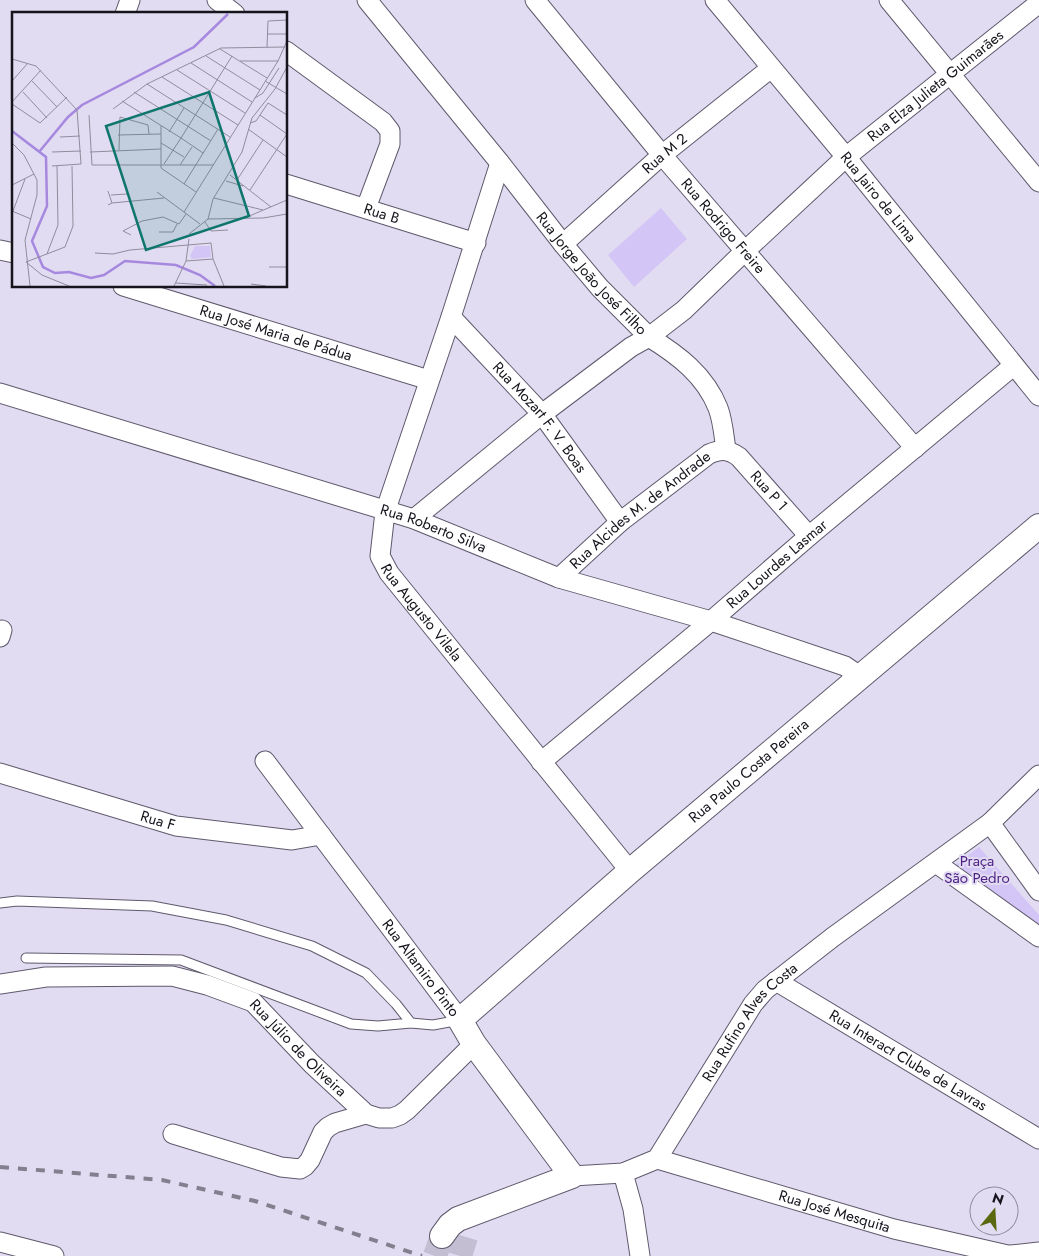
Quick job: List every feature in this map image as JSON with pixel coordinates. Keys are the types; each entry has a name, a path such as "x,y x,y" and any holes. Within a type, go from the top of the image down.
{"street":[{"path":"126,12 130,0"},
{"path":"217,0 233,12"},
{"name":"Rua Jorge João José Filho","path":"367,0 500,163 563,244 600,288 649,337 616,358 542,414 414,520"},
{"name":"Rua Rodrigo Freire","path":"535,0 662,156 915,448"},
{"name":"Rua Jairo de Lima","path":"715,0 846,157 1039,396"},
{"path":"889,0 1039,182"},
{"name":"Rua Elza Julieta Guimarães","path":"649,337 684,310 846,157 1039,3"},
{"path":"288,52 383,122 390,131 390,144 366,208"},
{"name":"Rua M 2","path":"563,244 662,156 771,68"},
{"name":"Rua Augusto Vilela","path":"500,163 452,317 385,512 380,556 389,573 630,871"},
{"name":"Rua B","path":"288,185 476,243"},
{"name":"Rua José Maria de Pádua","path":"130,288 429,380"},
{"name":"Rua Mozart F. V. Boas","path":"452,317 542,414 620,522"},
{"path":"649,337 676,354 694,371 710,391 719,410 726,450"},
{"name":"Rua Lourdes Lasmar","path":"540,762 711,621 809,536 1013,366"},
{"name":"Rua Roberto Silva","path":"0,393 414,520 559,578 711,621 844,666 861,677"},
{"name":"Rua Alcides M. de Andrade","path":"559,578 620,522 710,454 726,450"},
{"name":"Rua P 1","path":"726,450 735,454 742,461 809,536"},
{"name":"Rua Paulo Costa Pereira","path":"460,1020 630,871 1039,526"},
{"name":"Rua Altamiro Pinto","path":"265,761 460,1020 474,1044 572,1176"},
{"name":"Rua F","path":"0,773 176,826 292,840 320,835"},
{"name":"Rua Rufino Alves Costa","path":"657,1159 753,1004 765,990 833,937 990,823 1039,775"},
{"path":"990,823 1038,887"},
{"path":"936,863 1039,937"},
{"name":"Rua Júlio de Oliveira","path":"0,984 46,977 172,976 207,985 252,1002 312,1064 366,1114"},
{"name":"Rua Interact Clube de Lavras","path":"776,981 1039,1139"},
{"path":"173,1134 281,1167 300,1169 310,1160 323,1132 328,1126 366,1114 379,1118 400,1116 474,1044"},
{"path":"442,1236 450,1225 458,1219 572,1176 623,1174 657,1159"},
{"name":"Rua José Mesquita","path":"657,1159 894,1229 1012,1256 1039,1252"},
{"path":"623,1174 635,1219 640,1256"},
{"path":"466,1237 476,1212"},
{"path":"0,1242 54,1256"}],"lane":[{"path":"0,903 26,901 152,906 234,922 312,946 366,973 396,1004 411,1023"},
{"path":"26,958 181,960 351,1024 378,1026 411,1023 433,1025 460,1020"}],"green space":[{"path":"661,208 687,239 634,287 608,255"},
{"name":"Praça São Pedro","path":"979,847 1039,915 1039,929 950,869"}],"tunnel":[{"path":"435,1256 442,1236"},
{"path":"460,1256 466,1237"}],"railway":[{"path":"0,1167 162,1180 255,1201 422,1256"}]}
